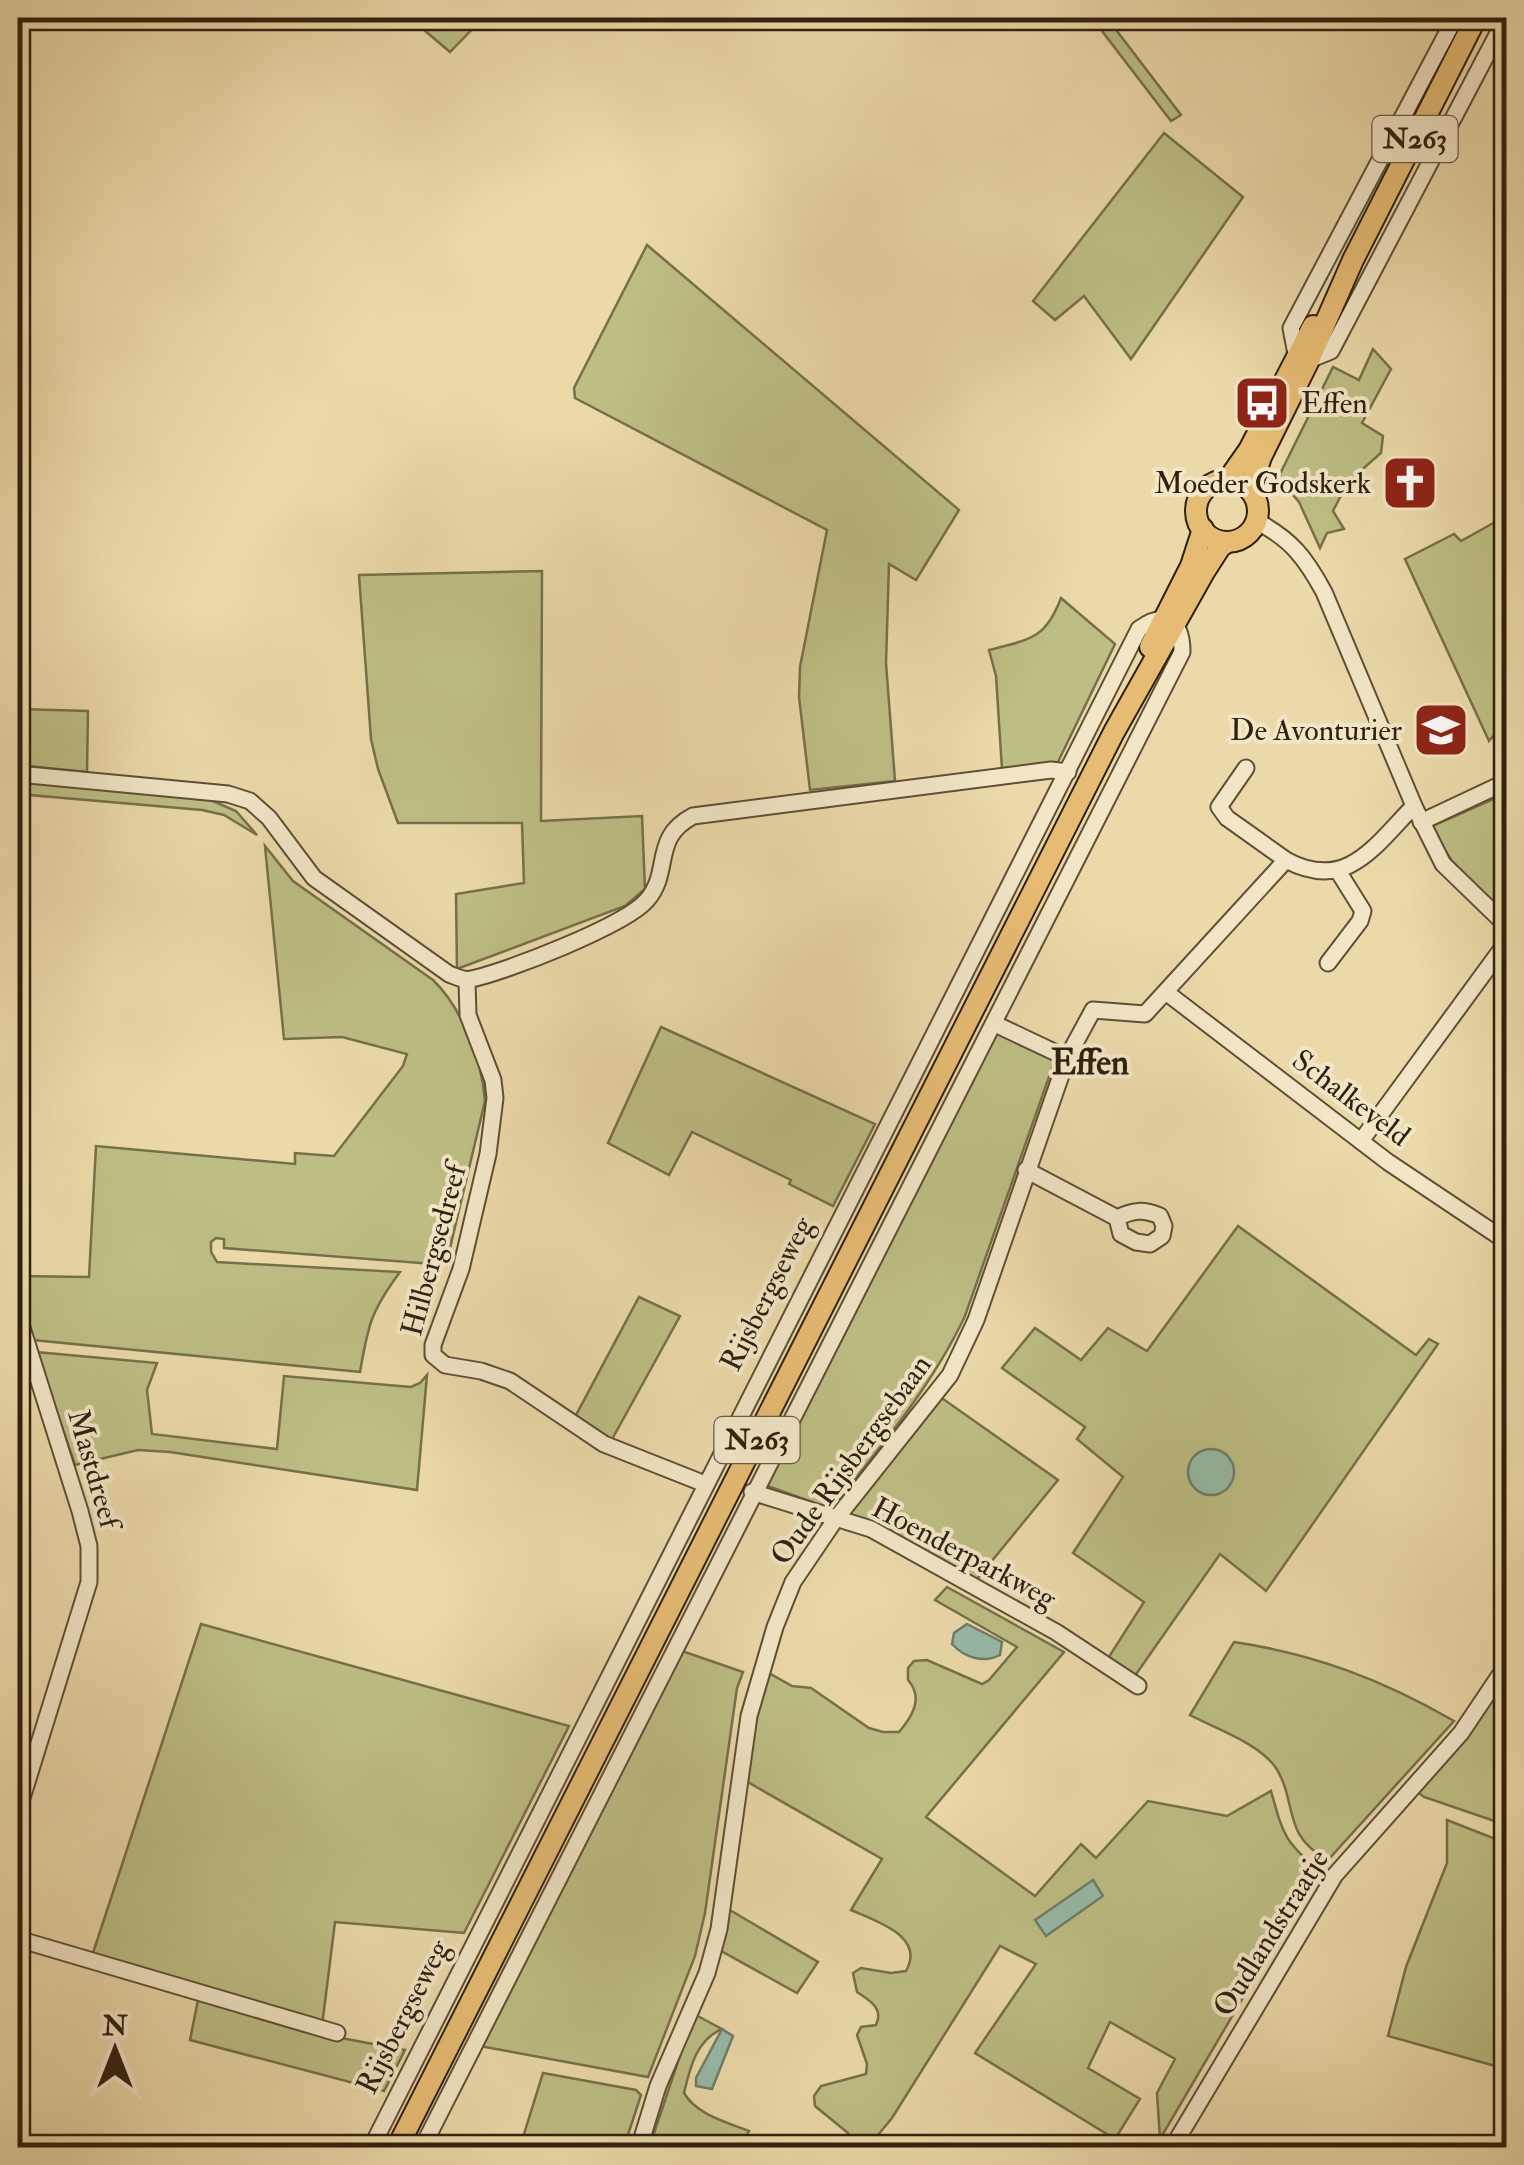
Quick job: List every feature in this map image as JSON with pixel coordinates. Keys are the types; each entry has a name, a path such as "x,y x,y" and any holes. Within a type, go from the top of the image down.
{"main road":[{"name":"N263","path":"1203,529 1196,511 1204,488 1228,480 1303,357 1476,18"},
{"name":"N263","path":"1250,490 1303,357"},
{"path":"1228,480 1250,490 1256,501 1258,522"},
{"name":"N263","path":"1227,542 1248,535 1258,522"},
{"path":"1203,529 1207,535 1227,542"},
{"name":"Rijsbergseweg","path":"397,2148 1170,621 1203,529"},
{"name":"Rijsbergseweg","path":"1170,621 1227,542"}],"street":[{"path":"1454,18 1291,328 1303,357 1332,351 1506,18"},
{"path":"1258,522 1306,558 1443,864 1506,925"},
{"name":"Rijsbergseweg","path":"371,2148 1139,629 1150,620 1170,621"},
{"path":"422,2148 1182,652 1182,634 1170,621"},
{"path":"1246,768 1219,806 1227,818 1294,864 1338,872 1356,864 1414,806"},
{"path":"18,774 228,794 250,801 314,878 450,974 467,980 571,943 636,911 658,884 670,834 693,816 1051,770 1068,772"},
{"path":"1421,822 1506,782"},
{"name":"Oude Rijsbergsebaan","path":"639,2148 658,2086 707,1972 719,1929 749,1716 793,1582 835,1520 950,1375 976,1320 1067,1058 1093,1010 1146,1014 1286,860"},
{"path":"1328,963 1363,911 1338,872"},
{"path":"1362,1140 1506,943"},
{"name":"Hilbergsedreef","path":"467,980 468,1016 496,1098 488,1154 465,1250 433,1355 445,1365 481,1371 520,1386 604,1444 706,1484"},
{"name":"Schalkeveld","path":"1167,993 1388,1162 1506,1241"},
{"path":"995,1024 1067,1058"},
{"path":"1026,1170 1117,1218"},
{"name":"Mastdreef","path":"18,1315 80,1511 89,1546 89,1582 18,1812"},
{"name":"Hoenderparkweg","path":"752,1492 871,1529 1056,1632 1138,1686"},
{"name":"Oudlandstraatje","path":"1172,2148 1335,1875 1460,1733 1506,1666"},
{"path":"18,1940 337,2033"}],"green space":[{"path":"410,18 483,18 450,52"},
{"path":"1092,18 1107,18 1181,115 1171,121"},
{"path":"1164,133 1243,197 1131,359 1084,296 1055,320 1033,301"},
{"path":"647,245 959,510 916,580 889,564 886,663 895,781 810,790 799,697 800,667 827,530 575,398 574,388"},
{"path":"1373,349 1391,369 1362,423 1383,436 1381,453 1348,482 1333,511 1344,529 1327,533 1320,548 1299,502 1278,478 1333,367 1359,380"},
{"path":"1506,516 1506,721 1489,741 1405,559 1454,534 1461,541"},
{"path":"542,571 541,821 642,816 645,889 625,906 457,969 456,894 524,883 522,823 398,823 371,739 359,575"},
{"path":"1061,598 1115,644 1057,764 1002,769 996,676 989,650 1034,636 1049,622"},
{"path":"18,709 88,711 87,772 18,765"},
{"path":"18,781 206,798 236,811 257,835 224,815 202,810 18,794"},
{"path":"1498,797 1506,799 1506,915 1452,861 1430,827"},
{"path":"265,846 293,881 433,980 453,1005 469,1036 485,1101 446,1265 224,1248 224,1239 211,1242 217,1262 400,1272 372,1319 360,1372 33,1340 18,1276 89,1277 96,1146 295,1164 295,1153 334,1156 403,1066 407,1054 342,1037 284,1039"},
{"path":"661,1027 875,1124 833,1206 789,1184 791,1180 692,1132 669,1175 608,1143"},
{"path":"996,1031 1056,1057 965,1316 952,1342 921,1392 831,1509 765,1485"},
{"path":"1238,1226 1416,1355 1429,1339 1438,1344 1266,1591 1220,1554 1132,1680 1105,1663 1144,1602 1073,1553 1123,1477 1077,1439 1085,1427 1002,1368 1035,1328 1081,1360 1108,1328 1147,1351"},
{"path":"639,1297 680,1316 610,1443 575,1417"},
{"path":"36,1352 157,1363 147,1390 152,1434 277,1449 284,1376 411,1387 427,1375 417,1490 170,1452 138,1450 75,1465"},
{"path":"936,1394 1058,1480 973,1584 845,1515"},
{"path":"947,1587 1064,1652 926,1817 1035,1896 1081,1844 1096,1858 1148,1801 1227,1816 1271,1791 1286,1836 1318,1870 1160,2139 1157,2093 1175,2059 1110,2022 1088,2068 1140,2099 1115,2139 975,2053 1036,1964 1000,1946 892,2118 868,2147 847,2147 848,2133 815,2106 814,2096 821,2086 866,2074 867,2064 857,2035 861,2027 876,2025 878,2014 857,1992 853,1973 861,1968 906,1971 909,1948 895,1931 851,1910 882,1859 739,1777 760,1668 792,1686 811,1688 869,1728 899,1732 916,1700 908,1680 908,1668 914,1661 927,1660 982,1684 1017,1647 935,1600"},
{"path":"201,1624 569,1726 464,1933 335,1922 322,2026 92,1956"},
{"path":"1234,1642 1348,1671 1454,1721 1328,1860 1303,1840 1283,1781 1268,1759 1248,1744 1190,1715"},
{"path":"682,1651 743,1672 737,1688 705,1913 695,1956 648,2077 480,2046"},
{"path":"1506,1674 1506,1825 1416,1791"},
{"path":"1447,1820 1506,1843 1506,2069 1388,2036 1406,1967 1447,1863"},
{"path":"723,1906 818,1962 797,1993 714,1947"},
{"path":"198,2000 304,2031 405,2050 384,2091 190,2040"},
{"path":"694,2014 722,2029 700,2047 684,2093 704,2112 749,2131 740,2147 649,2148"},
{"path":"543,2073 636,2090 641,2095 624,2147 520,2147"}],"shaded area":[{"path":"1211,1449 1227,1456 1234,1472 1227,1488 1211,1495 1195,1488 1188,1472 1195,1456"},
{"path":"967,1624 1002,1642 1000,1655 981,1659 957,1649 952,1644 954,1633"},
{"path":"1093,1880 1103,1896 1046,1936 1035,1920"},
{"path":"722,2029 733,2036 712,2089 696,2086 696,2078"}],"place":[{"name":"Effen","path":"1262,403"},
{"name":"Moeder Godskerk","path":"1410,483"},
{"name":"De Avonturier","path":"1441,730"}],"district":[{"name":"Effen","path":"1090,1063"}]}
